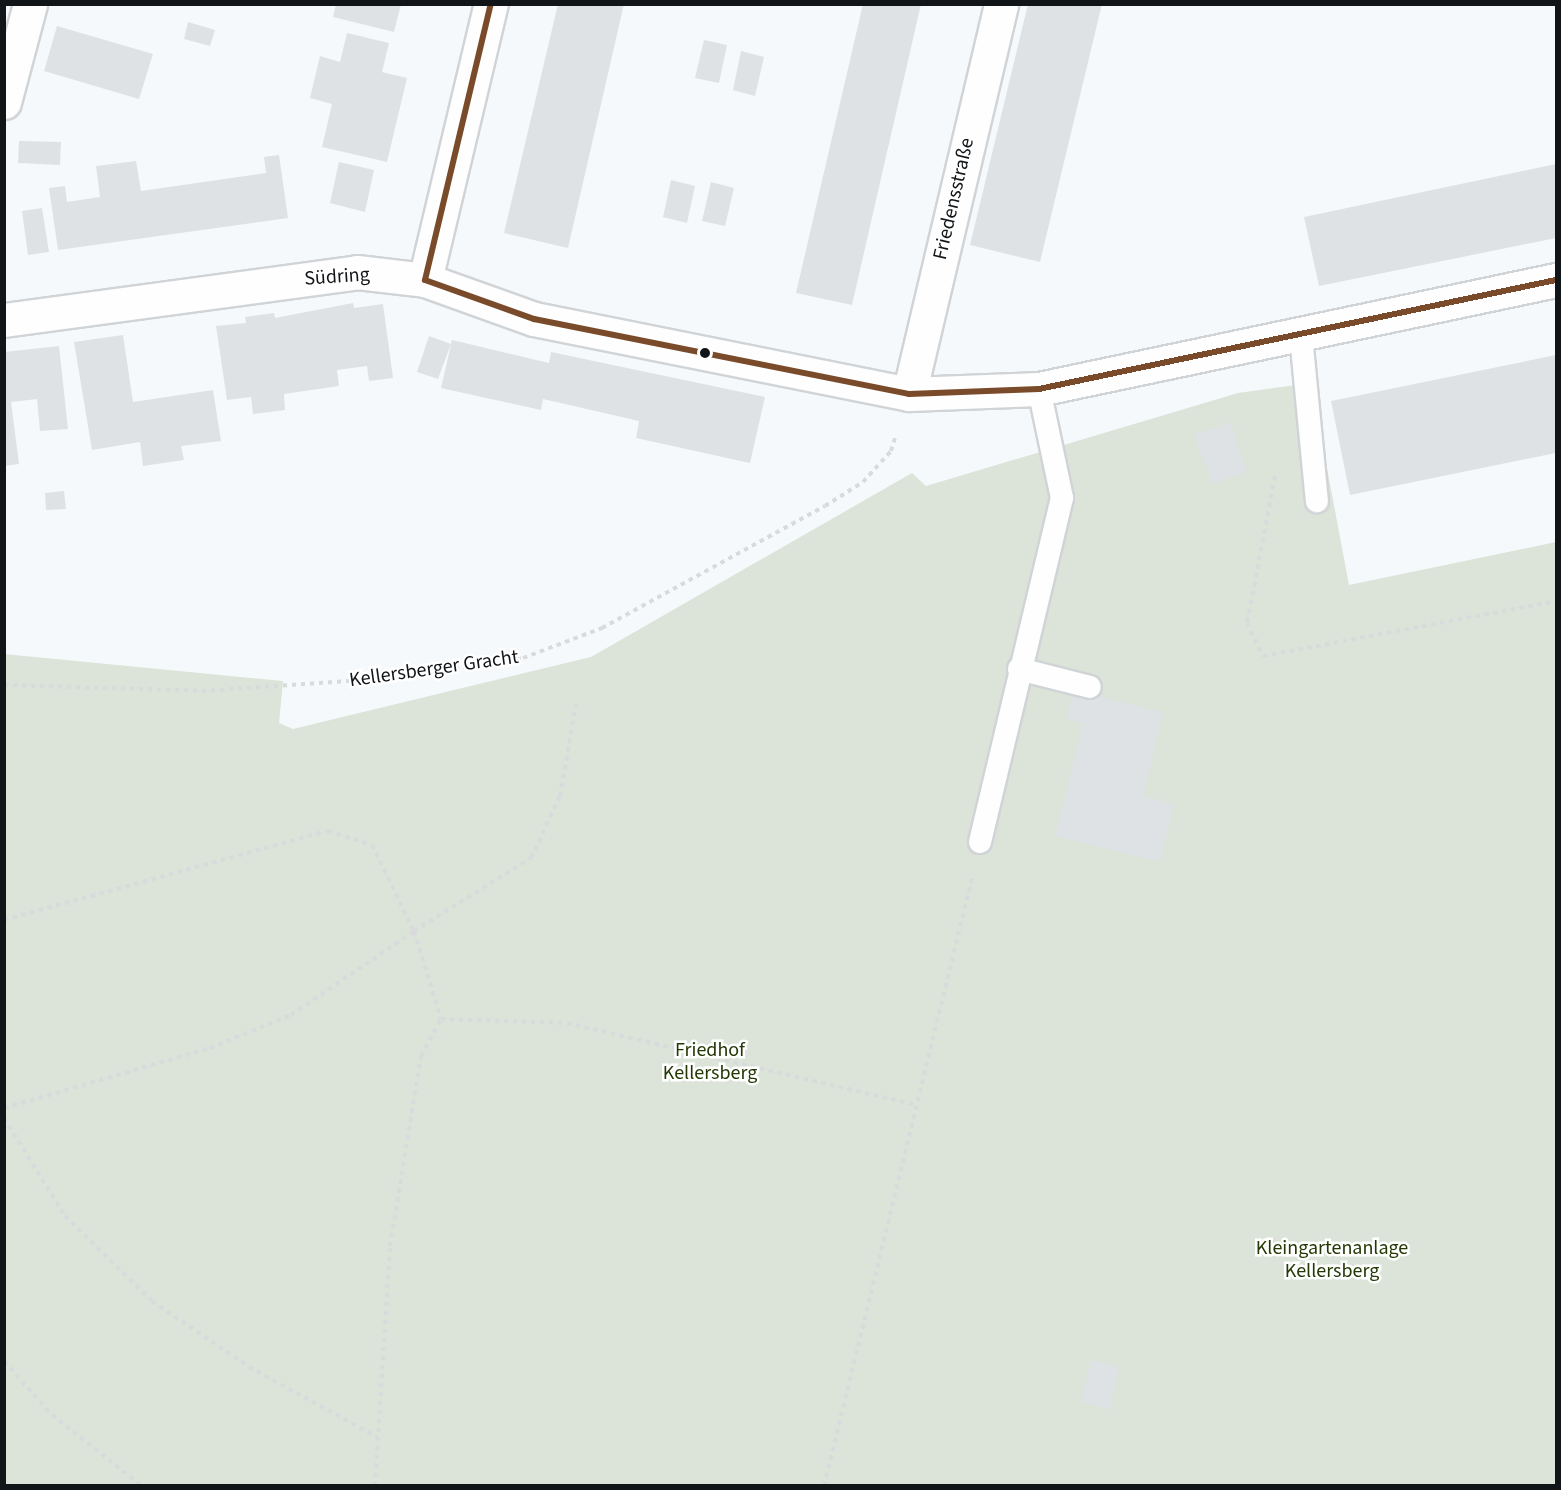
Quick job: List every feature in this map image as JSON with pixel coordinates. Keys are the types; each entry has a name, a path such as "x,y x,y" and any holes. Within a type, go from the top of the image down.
{"street":[{"path":"4,102 30,4"},
{"path":"425,280 491,4"},
{"name":"Friedensstraße","path":"909,394 1000,4"},
{"name":"Südring","path":"4,320 357,272 425,280 534,319 909,394 1040,389 1301,336 1557,280"}],"lane":[{"path":"1301,336 1317,501"},
{"path":"980,843 1019,669 1062,498 1040,389"},
{"path":"1019,669 1090,687"}],"path":[{"name":"Kellersberger Gracht","path":"4,685 202,691 392,678 523,658 603,628 863,483 891,451 909,394"},
{"path":"1278,463 1247,622 1263,656 1557,601"},
{"path":"4,1108 210,1048 291,1015 414,931 531,858 560,796 576,704"},
{"path":"4,920 328,831 372,845 414,931 441,1019 421,1056 390,1246 375,1485"},
{"path":"824,1485 980,843"},
{"path":"441,1019 567,1023 917,1105"},
{"path":"4,1118 65,1216 152,1301 249,1367 377,1437"},
{"path":"4,1361 52,1415 142,1485"}],"green space":[{"name":"Friedhof Kellersberg","path":"1311,383 1349,585 1556,542 1556,1485 5,1485 4,654 283,681 279,723 293,729 591,657 912,473 926,486 1238,393"}],"building":[{"path":"336,4 401,4 394,32 333,17"},
{"path":"558,4 624,4 568,248 504,233"},
{"path":"863,4 921,4 852,305 796,293"},
{"path":"1028,4 1102,4 1040,262 970,245"},
{"path":"188,22 215,30 210,46 184,39"},
{"path":"57,26 153,54 139,99 44,71"},
{"path":"347,33 389,43 382,72 407,78 387,162 322,147 332,104 310,98 320,56 340,62"},
{"path":"704,40 727,45 719,83 695,78"},
{"path":"741,51 764,57 755,96 733,90"},
{"path":"19,141 61,142 60,165 18,163"},
{"path":"279,155 288,218 58,250 49,188 65,186 67,202 100,197 96,166 136,161 141,191 266,173 264,157"},
{"path":"339,162 374,170 365,212 330,203"},
{"path":"1556,164 1556,238 1319,286 1304,217"},
{"path":"671,180 695,186 687,223 663,217"},
{"path":"711,182 734,188 725,226 702,221"},
{"path":"42,208 49,252 28,255 22,211"},
{"path":"353,303 354,308 383,304 393,378 369,381 367,366 337,370 339,386 284,394 285,410 253,414 251,397 227,400 216,326 246,323 245,317 274,313 275,318"},
{"path":"123,335 133,402 213,390 221,441 181,446 184,460 143,466 140,442 92,450 74,342"},
{"path":"429,336 451,344 438,379 417,372"},
{"path":"452,340 549,363 551,352 765,397 750,463 636,438 639,421 543,399 541,410 441,388"},
{"path":"59,346 68,429 40,431 37,399 11,402 19,464 4,466 4,352"},
{"path":"1556,355 1556,453 1350,495 1331,401"},
{"path":"1230,422 1247,472 1212,484 1194,435"},
{"path":"64,491 66,509 46,510 45,493"},
{"path":"1073,690 1163,712 1143,796 1174,804 1160,862 1055,836 1083,723 1066,719"},
{"path":"1091,1360 1119,1367 1110,1409 1081,1402"}],"transit line":[{"path":"425,280 491,4"},
{"path":"425,280 534,319 909,394 1039,389 1556,280"}],"park label":[{"name":"Kleingartenanlage Kellersberg","path":"1332,1260"}]}
